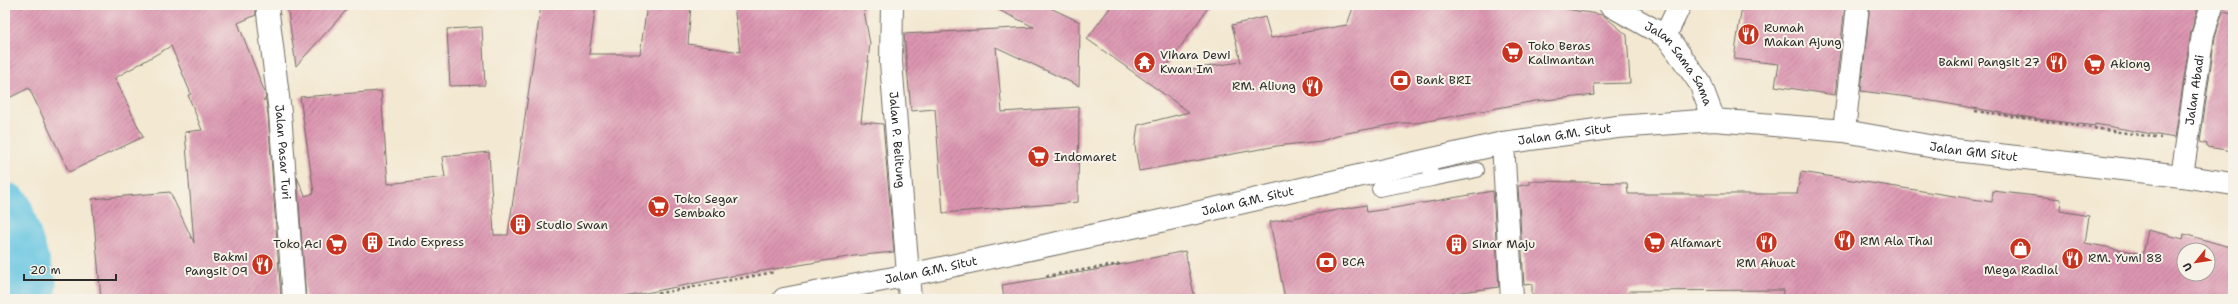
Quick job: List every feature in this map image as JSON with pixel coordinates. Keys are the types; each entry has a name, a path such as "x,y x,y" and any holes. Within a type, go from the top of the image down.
{"main road":[{"name":"Jalan Pasar Turi","path":"267,5 280,113 294,299"},
{"name":"Jalan P. Belitung","path":"892,5 891,62 910,299"},
{"name":"Jalan Sama Sama","path":"1610,5 1665,36 1700,83 1714,120"},
{"path":"1665,36 1680,5"},
{"path":"1844,131 1858,5"},
{"name":"Jalan Abadi","path":"2182,176 2203,34 2212,5"},
{"name":"Jalan G.M. Situt","path":"784,299 909,275 1156,222 1430,170 1503,143 1617,127 1714,120"},
{"name":"Jalan GM Situt","path":"1714,120 1844,131 1946,149 2182,176 2233,184"},
{"path":"1503,143 1512,299"}],"lane":[{"path":"1379,189 1430,170 1477,170"}],"path":[{"path":"1975,111 2168,140"},
{"path":"628,299 779,271"}],"building":[{"path":"5,5 255,5 256,15 238,23 266,98 263,100 266,100 268,114 281,299 101,299 92,199 170,192 194,243 185,132 202,130 188,95 191,94 171,46 115,78 143,137 69,172 29,88 5,100"},
{"path":"287,5 351,5 296,66"},
{"path":"541,5 596,5 589,54 640,54 647,5 691,5 688,44 740,52 734,5 863,5 870,44 861,122 883,124 894,252 854,256 732,276 615,299 306,299 297,177 305,196 314,193 300,97 381,91 388,184 445,177 442,157 489,152 494,235 508,235"},
{"path":"988,5 1044,5 1080,22 1079,86 996,47 1002,112 1079,107 1078,202 943,213 935,109 911,111 904,34 1034,27"},
{"path":"1112,5 1210,5 1162,73 1241,62 1232,25 1265,17 1271,38 1347,25 1354,5 1560,5 1560,8 1603,15 1627,35 1630,83 1594,84 1595,95 1535,101 1417,123 1401,123 1347,133 1321,141 1277,146 1139,171 1135,146 1138,125 1189,112 1087,39"},
{"path":"1742,5 1845,5 1835,95 1775,86 1779,64 1734,59"},
{"path":"1870,5 2187,5 2198,7 2191,32 2175,138 2095,124 2095,126 2038,119 1908,97 1861,91"},
{"path":"2223,11 2233,13 2233,151 2207,147 2207,144 2200,142 2215,37"},
{"path":"482,27 485,85 450,86 447,29"},
{"path":"1801,172 1992,202 1993,191 2061,199 2060,211 2089,216 2085,243 2143,254 2148,230 2183,239 2184,234 2212,242 2176,242 2176,282 2216,282 2216,243 2233,248 2233,299 1782,299 1783,290 1629,291 1629,299 1532,299 1532,284 1524,285 1518,186 1530,184 1530,181 1627,183 1628,194 1797,194"},
{"path":"1493,191 1499,287 1410,299 1285,299 1270,222 1366,205 1367,212"},
{"path":"1185,251 1195,299 1004,299 1002,285 1095,270"}],"waterway":[{"path":"5,210 29,284 21,299"}],"place":[{"name":"Rumah Makan Ajung","path":"1749,35"},
{"name":"Toko Beras Kalimantan","path":"1512,53"},
{"name":"Vihara Dewi Kwan Im","path":"1145,62"},
{"name":"Bakmi Pangsit 27","path":"2056,62"},
{"name":"Akiong","path":"2095,64"},
{"name":"Bank BRI","path":"1401,80"},
{"name":"RM. Aliung","path":"1312,86"},
{"name":"Indomaret","path":"1038,157"},
{"name":"Toko Segar Sembako","path":"658,206"},
{"name":"Studio Swan","path":"521,225"},
{"name":"RM Ala Thai","path":"1844,241"},
{"name":"Indo Express","path":"372,242"},
{"name":"RM Ahuat","path":"1766,242"},
{"name":"Alfamart","path":"1654,243"},
{"name":"Toko Aci","path":"337,244"},
{"name":"Sinar Maju","path":"1457,244"},
{"name":"Mega Radial","path":"2021,249"},
{"name":"RM. Yumi 88","path":"2072,258"},
{"name":"BCA","path":"1327,262"},
{"name":"Bakmi Pangsit 09","path":"263,264"}]}
